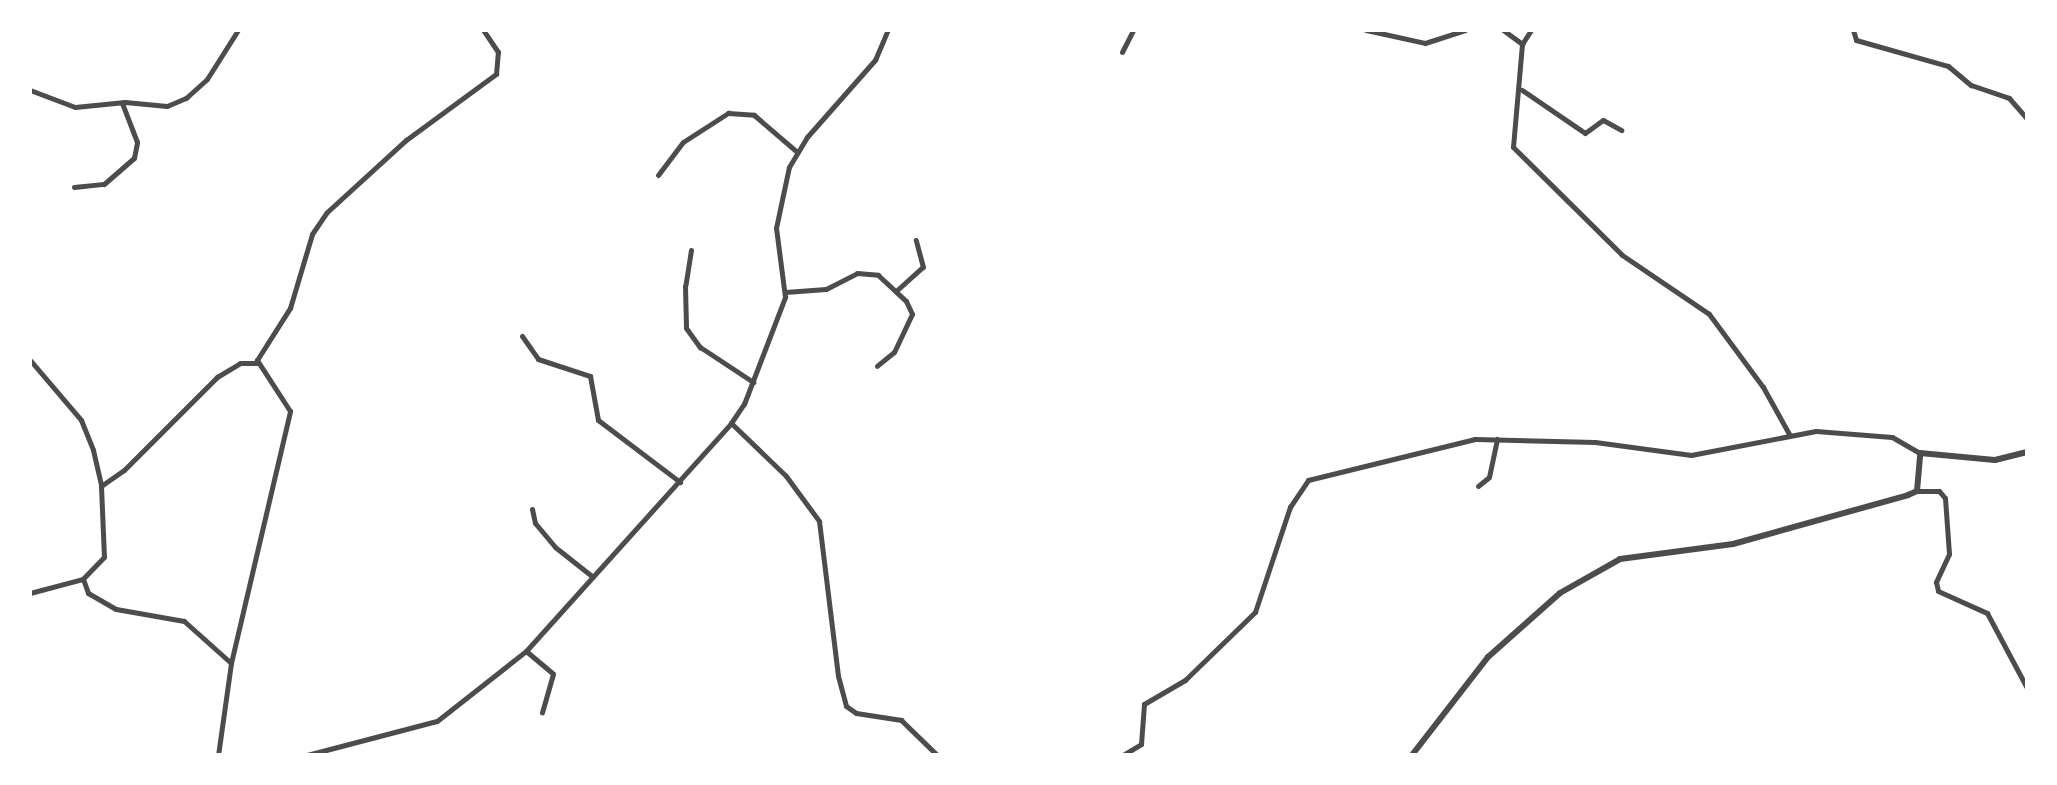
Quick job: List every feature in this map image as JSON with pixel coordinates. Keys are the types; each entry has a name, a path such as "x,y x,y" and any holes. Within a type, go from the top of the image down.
{"street":[{"path":"30,90 75,107 122,103 167,106 186,98 207,79 238,30"},
{"path":"257,363 290,308 312,234 326,213 406,140 496,74 498,52 483,30"},
{"path":"307,755 437,721 526,651 731,423 753,382 785,292 776,259 776,228 797,152 875,60 888,30"},
{"path":"1122,52 1133,30"},
{"path":"1366,30 1425,43 1465,30"},
{"path":"1503,30 1522,44"},
{"path":"1531,30 1522,44 1521,89 1513,147 1622,255 1709,314 1763,387 1789,434"},
{"path":"1853,30 1856,40 1948,66 1971,85 2009,98 2027,119"},
{"path":"1521,89 1585,133 1603,120 1621,130"},
{"path":"74,187 104,184 134,158 137,142 122,103"},
{"path":"658,175 683,142 728,113 754,115 797,152"},
{"path":"896,291 923,267 916,240"},
{"path":"691,250 685,286 686,328 700,347 753,382"},
{"path":"785,292 826,289 871,272 896,291 912,314 894,352 877,366"},
{"path":"522,336 538,359 590,376 596,417 680,482"},
{"path":"30,360 81,420 101,486 103,561 83,579 30,593"},
{"path":"101,486 124,470 217,377 240,363 257,363 283,393 290,411 231,663 218,755"},
{"path":"731,423 786,476 819,521 838,676 846,706 856,713 901,720 937,755"},
{"path":"1123,755 1141,744 1142,708 1147,701 1185,680 1255,612 1290,507 1308,480 1440,446 1497,439 1606,443 1691,455 1816,431 1892,437 1920,453 1995,460 2027,452"},
{"path":"1478,486 1492,469 1497,439"},
{"path":"1917,491 1920,453"},
{"path":"1412,755 1488,657 1560,593 1620,559 1733,544 1917,491 1939,491 1945,498 1949,554 1936,582 1938,591 1987,613 2027,688"},
{"path":"532,509 535,523 555,547 593,577"},
{"path":"83,579 88,593 102,604 184,621 231,663"},
{"path":"526,651 553,674 542,712"}]}
